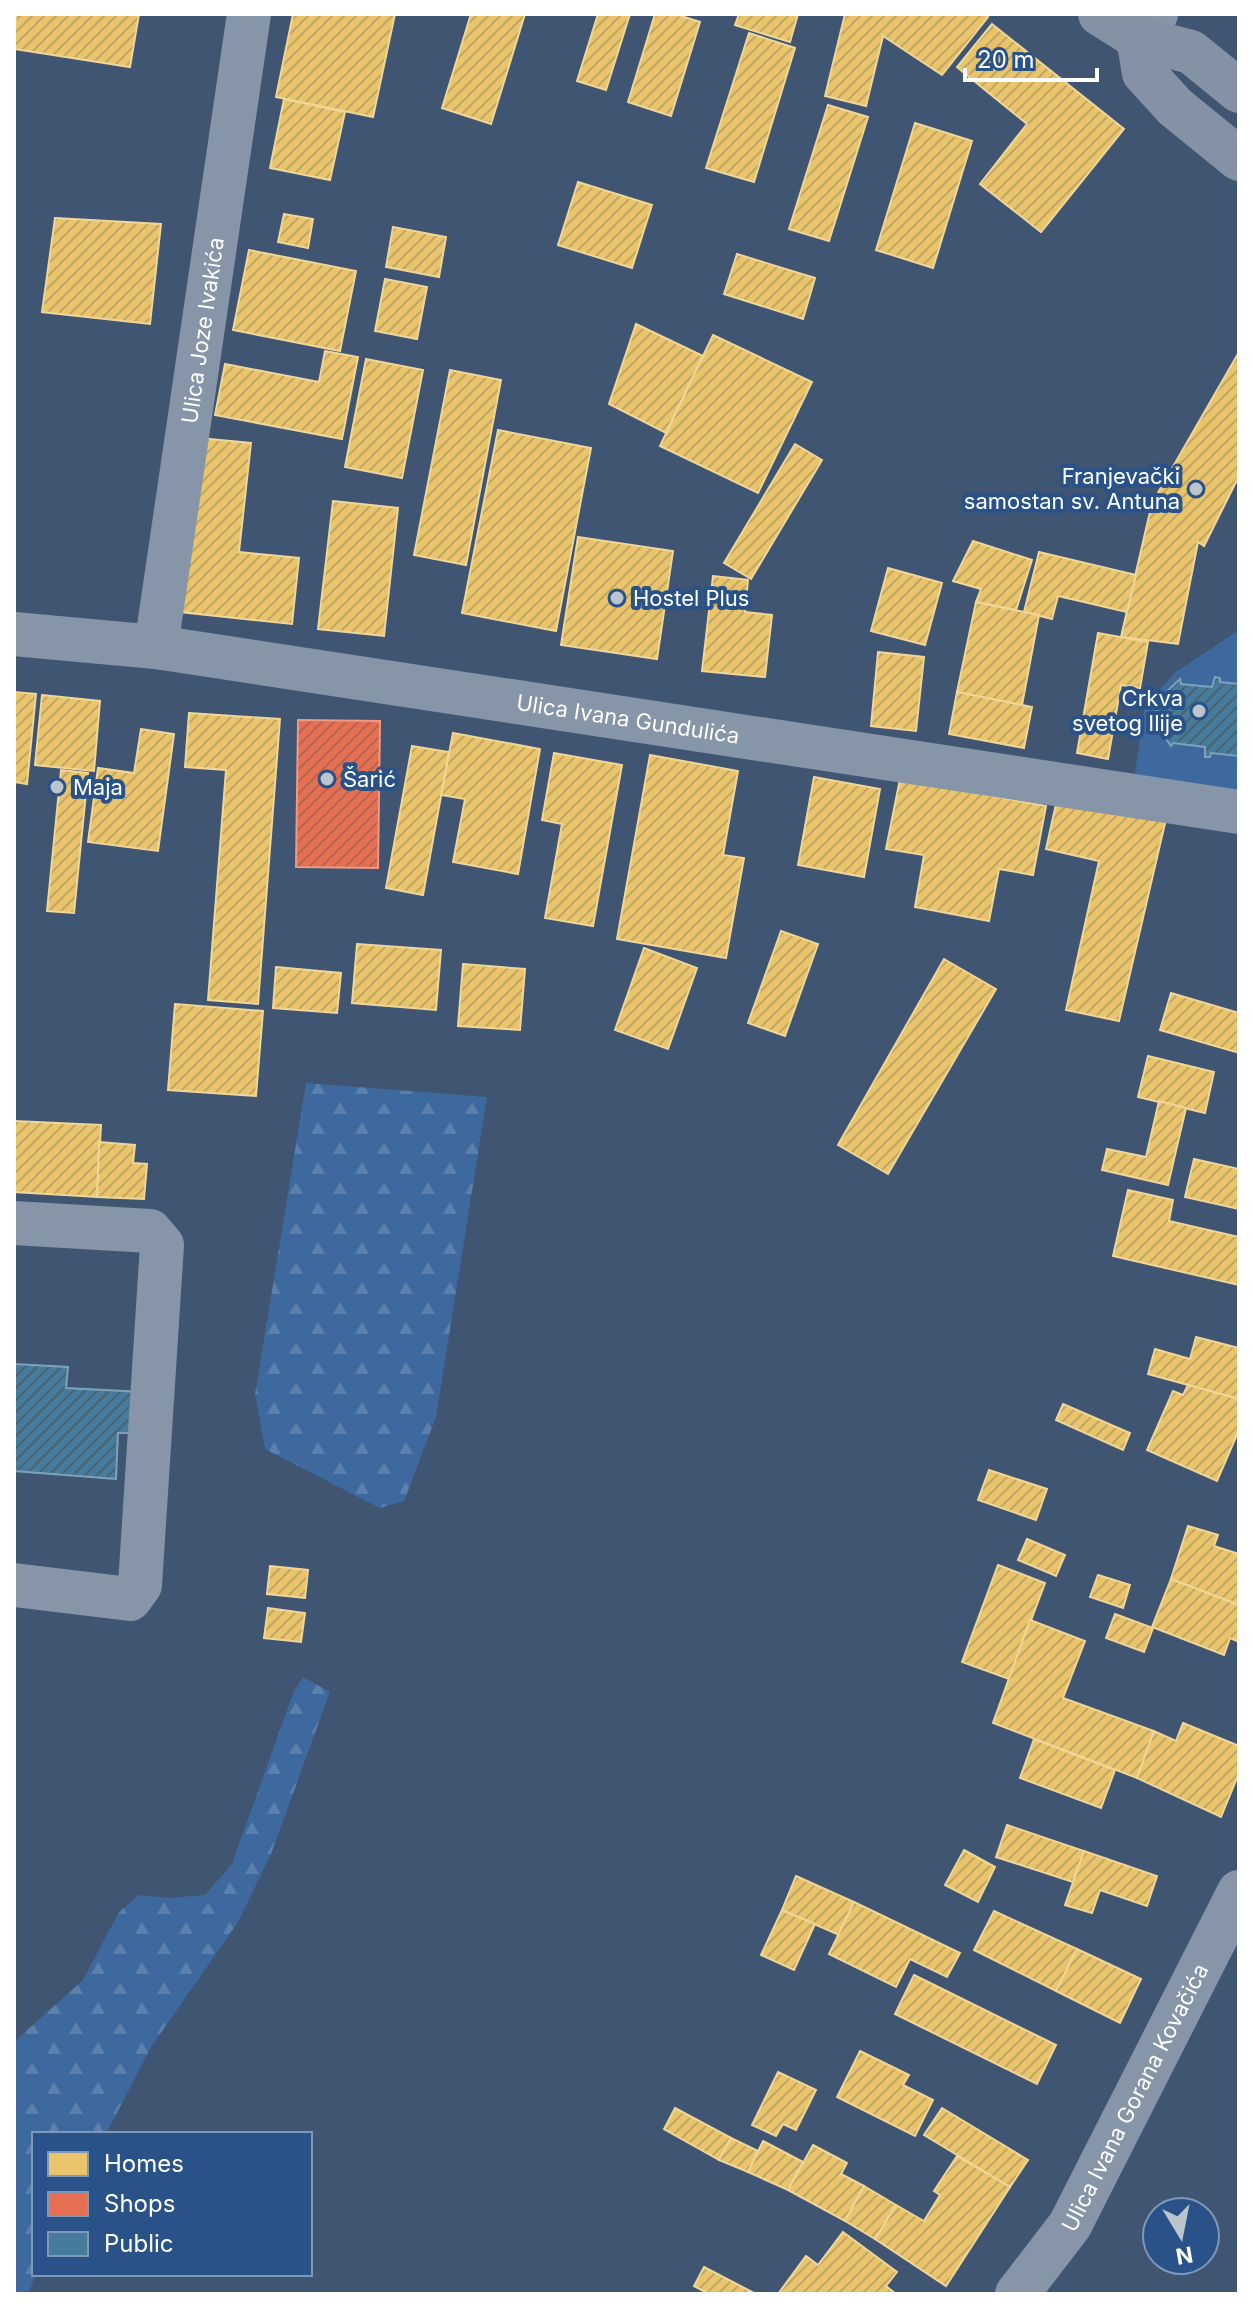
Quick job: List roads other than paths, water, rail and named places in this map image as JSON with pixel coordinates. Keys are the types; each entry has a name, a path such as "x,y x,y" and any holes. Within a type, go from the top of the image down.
{"main road":[{"path":"1100,14 1147,26 1191,52 1239,91"},
{"path":"1147,26 1144,73 1175,107 1239,159"}],"street":[{"name":"Ulica Joze Ivakića","path":"156,647 249,14"},
{"name":"Ulica Ivana Gundulića","path":"14,634 156,647 1239,812"},
{"path":"14,1223 150,1231 162,1245 141,1578 130,1599 14,1585"},
{"name":"Ulica Ivana Gorana Kovačića","path":"1017,2294 1070,2225 1239,1892"}],"place":[{"name":"Franjevački samostan sv. Antuna","path":"1196,489"},
{"name":"Hostel Plus","path":"617,598"},
{"name":"Crkva svetog Ilije","path":"1199,711"},
{"name":"Šarić","path":"327,779"},
{"name":"Maja","path":"57,787"}]}
